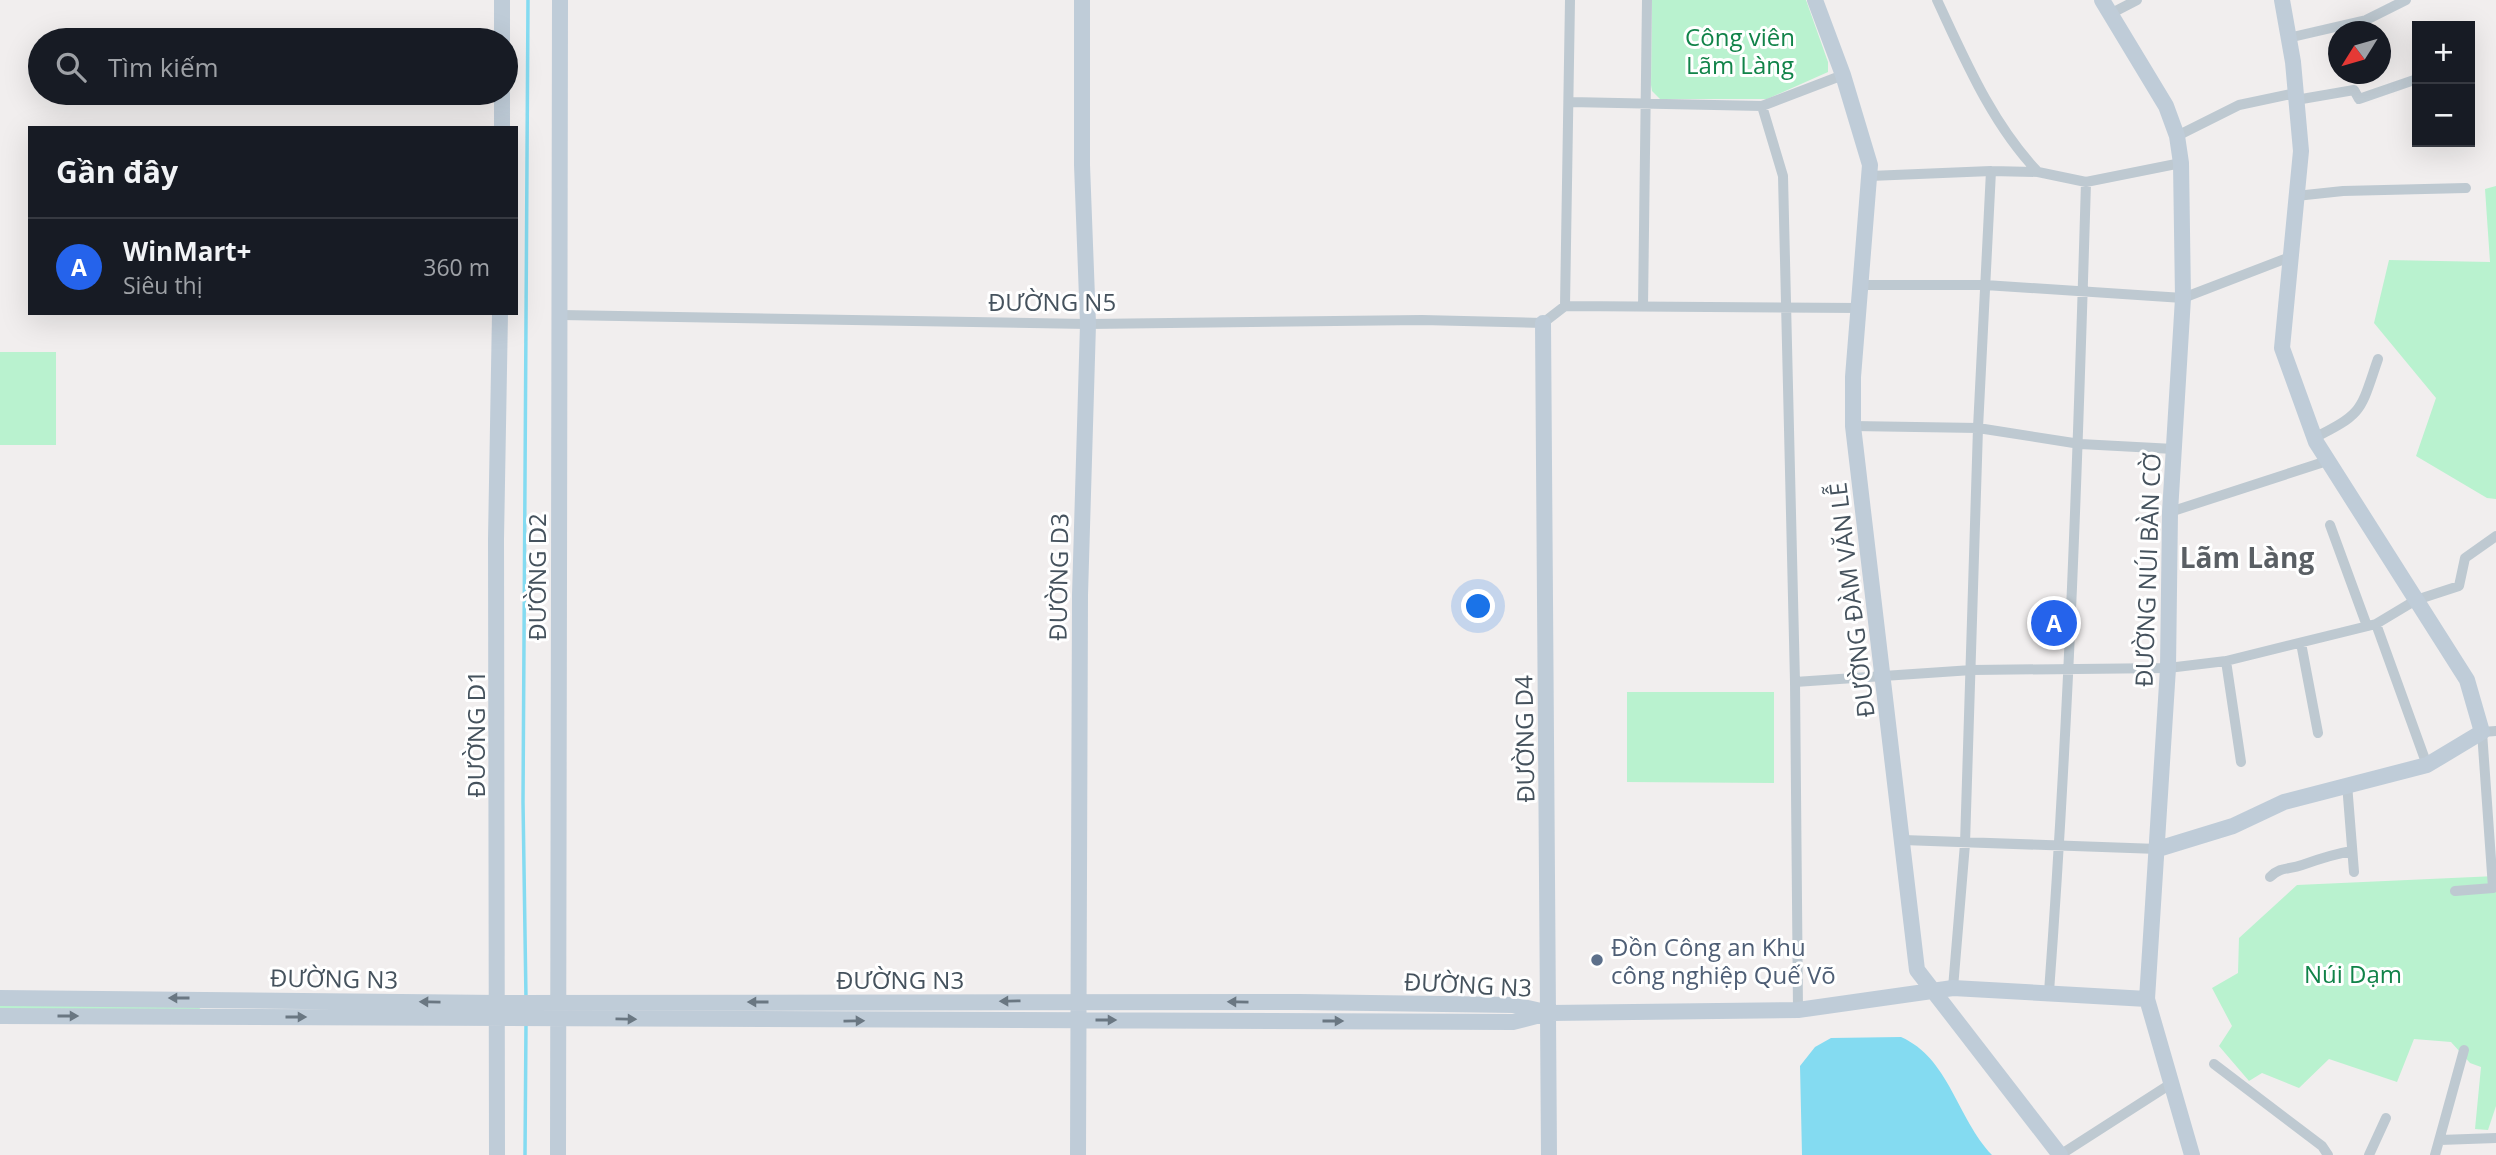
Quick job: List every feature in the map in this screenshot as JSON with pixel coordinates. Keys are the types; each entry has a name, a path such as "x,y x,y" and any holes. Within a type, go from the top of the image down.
{"street":[{"path":"502,0 502,28"},
{"name":"ĐƯỜNG D2","path":"558,1155 553,1010 561,315 560,0"},
{"name":"ĐƯỜNG D3","path":"1078,1155 1080,608 1088,324 1082,165 1082,0"},
{"path":"1565,306 1570,0"},
{"path":"1643,307 1647,0"},
{"name":"ĐƯỜNG ĐÀM VĂN LỄ","path":"1815,0 1868,151 1870,176 1863,285 1853,377 1853,426 1917,970 1929,990 2060,1155"},
{"path":"1937,0 1969,68 2008,136 2038,172"},
{"path":"2106,7 2137,0"},
{"path":"2282,0 2301,151 2282,348 2314,438 2467,680 2489,732 2494,888 2455,891"},
{"path":"2288,38 2366,20 2406,0"},
{"name":"ĐƯỜNG NÚI BÀN CỜ","path":"2106,7 2153,81 2177,136 2181,163 2183,298 2170,512 2168,668 2147,999 2169,1085 2192,1155"},
{"path":"1570,102 1762,106 1843,75"},
{"path":"2177,136 2239,105 2354,90 2359,99 2412,81"},
{"path":"502,105 502,126"},
{"path":"1762,106 1783,176 1795,682 1798,1010"},
{"path":"1870,176 2038,172 2086,182 2181,163"},
{"path":"1953,988 1965,844 1978,428 1992,171"},
{"path":"2049,992 2080,444 2086,182"},
{"path":"2295,195 2466,188"},
{"path":"1863,285 1985,285 2183,298 2290,257"},
{"path":"1543,323 1565,306 1860,308"},
{"name":"ĐƯỜNG D1","path":"497,1155 503,1010 496,539 500,315"},
{"name":"ĐƯỜNG N5","path":"561,315 1088,324 1422,320 1543,323"},
{"name":"ĐƯỜNG D4","path":"1543,323 1549,1155"},
{"path":"2314,438 2342,425 2356,413 2365,398 2378,359"},
{"path":"1853,426 1978,428 2080,444 2174,449"},
{"path":"2170,512 2327,461"},
{"path":"2330,525 2427,765"},
{"path":"1795,682 1972,670 2168,668 2226,661 2371,625 2416,600 2459,586 2465,558 2496,536"},
{"path":"2301,643 2318,733"},
{"path":"2226,661 2234,698 2241,762"},
{"path":"1903,841 2158,849 2234,826 2284,802 2427,765 2489,732"},
{"path":"2347,784 2354,872"},
{"path":"2270,877 2277,870 2302,865 2325,855 2352,851"},
{"path":"1550,1013 1798,1010 1953,988 2147,999"},
{"name":"ĐƯỜNG N3","path":"0,998 214,998 503,1010"},
{"path":"214,998 214,1017"},
{"name":"ĐƯỜNG N3","path":"0,1016 214,1017 820,1002 1080,1000 1514,1005 1550,1013"},
{"path":"819,1022 820,1002"},
{"name":"ĐƯỜNG N3","path":"553,1010 819,1022 1513,1022 1550,1013"},
{"path":"2435,1155 2464,1050"},
{"path":"2214,1063 2322,1146 2328,1155"},
{"path":"2060,1155 2169,1085"},
{"path":"2369,1155 2386,1118"},
{"path":"2440,1140 2496,1138"}],"green space":[{"name":"Công viên Lãm Làng","path":"1652,0 1806,0 1828,62 1828,72 1767,99 1660,99 1652,91 1651,85"},
{"path":"2496,186 2496,499 2487,498 2416,456 2436,398 2374,323 2389,260 2490,262 2485,189"},
{"path":"0,352 56,352 56,445 0,445"},
{"path":"1627,692 1774,692 1774,783 1627,782"},
{"name":"Núi Dạm","path":"2496,876 2496,1106 2488,1130 2475,1129 2481,1067 2470,1063 2451,1042 2414,1039 2397,1082 2329,1059 2299,1088 2262,1073 2249,1081 2219,1046 2232,1026 2212,988 2238,973 2239,938 2297,885"},
{"path":"0,1003 201,1007 198,1011 0,1011"}],"water":[{"path":"1901,1037 1931,1059 1992,1155 1802,1155 1800,1066 1815,1047 1831,1038"}],"waterway":[{"path":"526,999 523,802 528,0"},
{"path":"525,1155 526,1024"}],"place":[{"name":"WinMart+","path":"2054,623"},
{"name":"Đồn Công an Khu công nghiệp Quế Võ","path":"1597,960"}],"district":[{"name":"Lãm Làng","path":"2247,557"}]}
